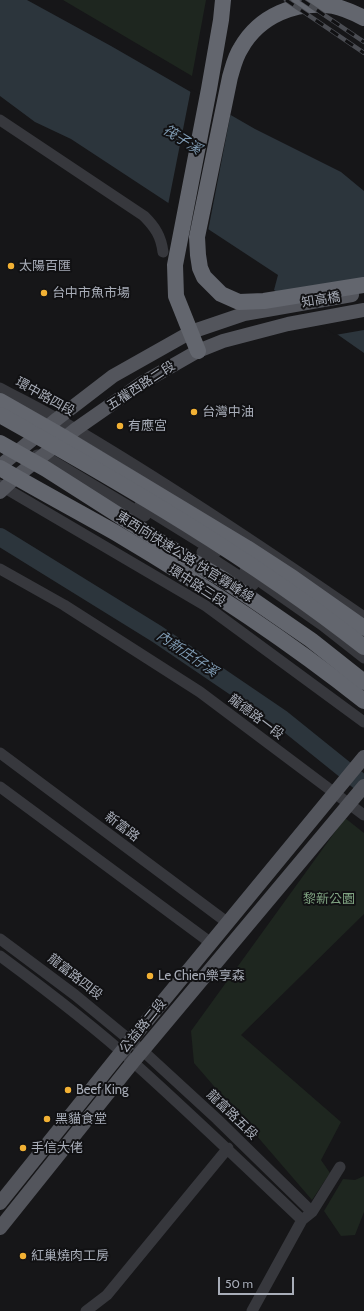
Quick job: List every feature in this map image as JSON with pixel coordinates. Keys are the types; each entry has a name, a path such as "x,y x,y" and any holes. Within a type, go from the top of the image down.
{"highway":[{"path":"198,351 176,296 175,265 209,89 223,0"},
{"path":"364,18 343,9 321,4 298,6 273,16 252,32 240,49 236,58 226,98 197,237 200,268 204,277 212,287 221,294 239,302 271,304 364,285"},
{"path":"0,401 71,434 149,489 247,548 364,628"},
{"name":"東西向快速公路 快官霧峰線","path":"0,415 81,461 241,558 332,621 364,647"},
{"name":"東西向快速公路 快官霧峰線","path":"0,443 46,469 170,548 224,580 311,640 364,682"},
{"path":"0,467 5,485 116,534 210,591 299,652 364,701"}],"main road":[{"name":"知高橋","path":"271,304 364,293"},
{"name":"五權西路二段","path":"0,467 6,453 31,440 113,376 191,332 271,304"},
{"name":"知高橋","path":"304,321 364,310"},
{"name":"五權西路二段","path":"5,485 71,434 142,383 198,351 223,341 304,321"},
{"name":"公益路二段","path":"0,1203 131,1040 336,793 364,757"},
{"name":"公益路二段","path":"0,1228 133,1062 362,788"}],"street":[{"path":"0,120 144,216 159,234 163,252"},
{"name":"環中路四段","path":"0,388 52,424"},
{"path":"0,423 31,440 46,453 230,570 318,631 364,667"},
{"path":"71,434 251,539 364,617"},
{"path":"6,453 46,453 236,564 322,625 364,658"},
{"name":"環中路三段","path":"5,485 206,606 364,722"},
{"name":"龍德路一段","path":"0,569 64,605 200,692 364,815"},
{"name":"新富路","path":"0,753 228,923"},
{"path":"0,787 211,943"},
{"name":"龍富路四段","path":"0,939 75,995 131,1040"},
{"path":"0,956 73,1011 122,1052"},
{"name":"龍富路五段","path":"131,1040 217,1119 312,1212"},
{"name":"龍富路五段","path":"122,1052 228,1148 302,1220"},
{"path":"86,1311 107,1295 228,1148"},
{"path":"252,1311 302,1220 312,1212 340,1167"}],"green space":[{"path":"63,0 206,0 192,76"},
{"name":"黎新公園","path":"345,818 364,833 364,914 241,1035 341,1122 321,1160 330,1173 312,1200 194,1063 191,1031"},
{"path":"364,1176 364,1212 355,1235 341,1236 324,1211 343,1179 355,1180"}],"water":[{"name":"筏子溪","path":"0,0 27,0 111,46 255,129 341,172 364,191 364,353 274,290 278,275 71,139 35,122 0,96"}],"pier":[{"path":"191,89 231,112 208,231 168,205"},
{"path":"364,282 364,330 335,335 279,296"}],"waterway":[{"name":"內新庄仔溪","path":"0,537 157,634 282,719 364,785"}],"railway":[{"path":"286,0 364,53"},
{"path":"302,0 364,42"}],"place":[{"name":"太陽百匯","path":"11,266"},
{"name":"台中市魚市場","path":"44,293"},
{"name":"台灣中油","path":"194,412"},
{"name":"有應宮","path":"120,426"},
{"name":"Le Chien樂享森","path":"150,976"},
{"name":"Beef King","path":"68,1090"},
{"name":"黑貓食堂","path":"47,1119"},
{"name":"手信大佬","path":"23,1148"},
{"name":"紅巢燒肉工房","path":"23,1256"}]}
